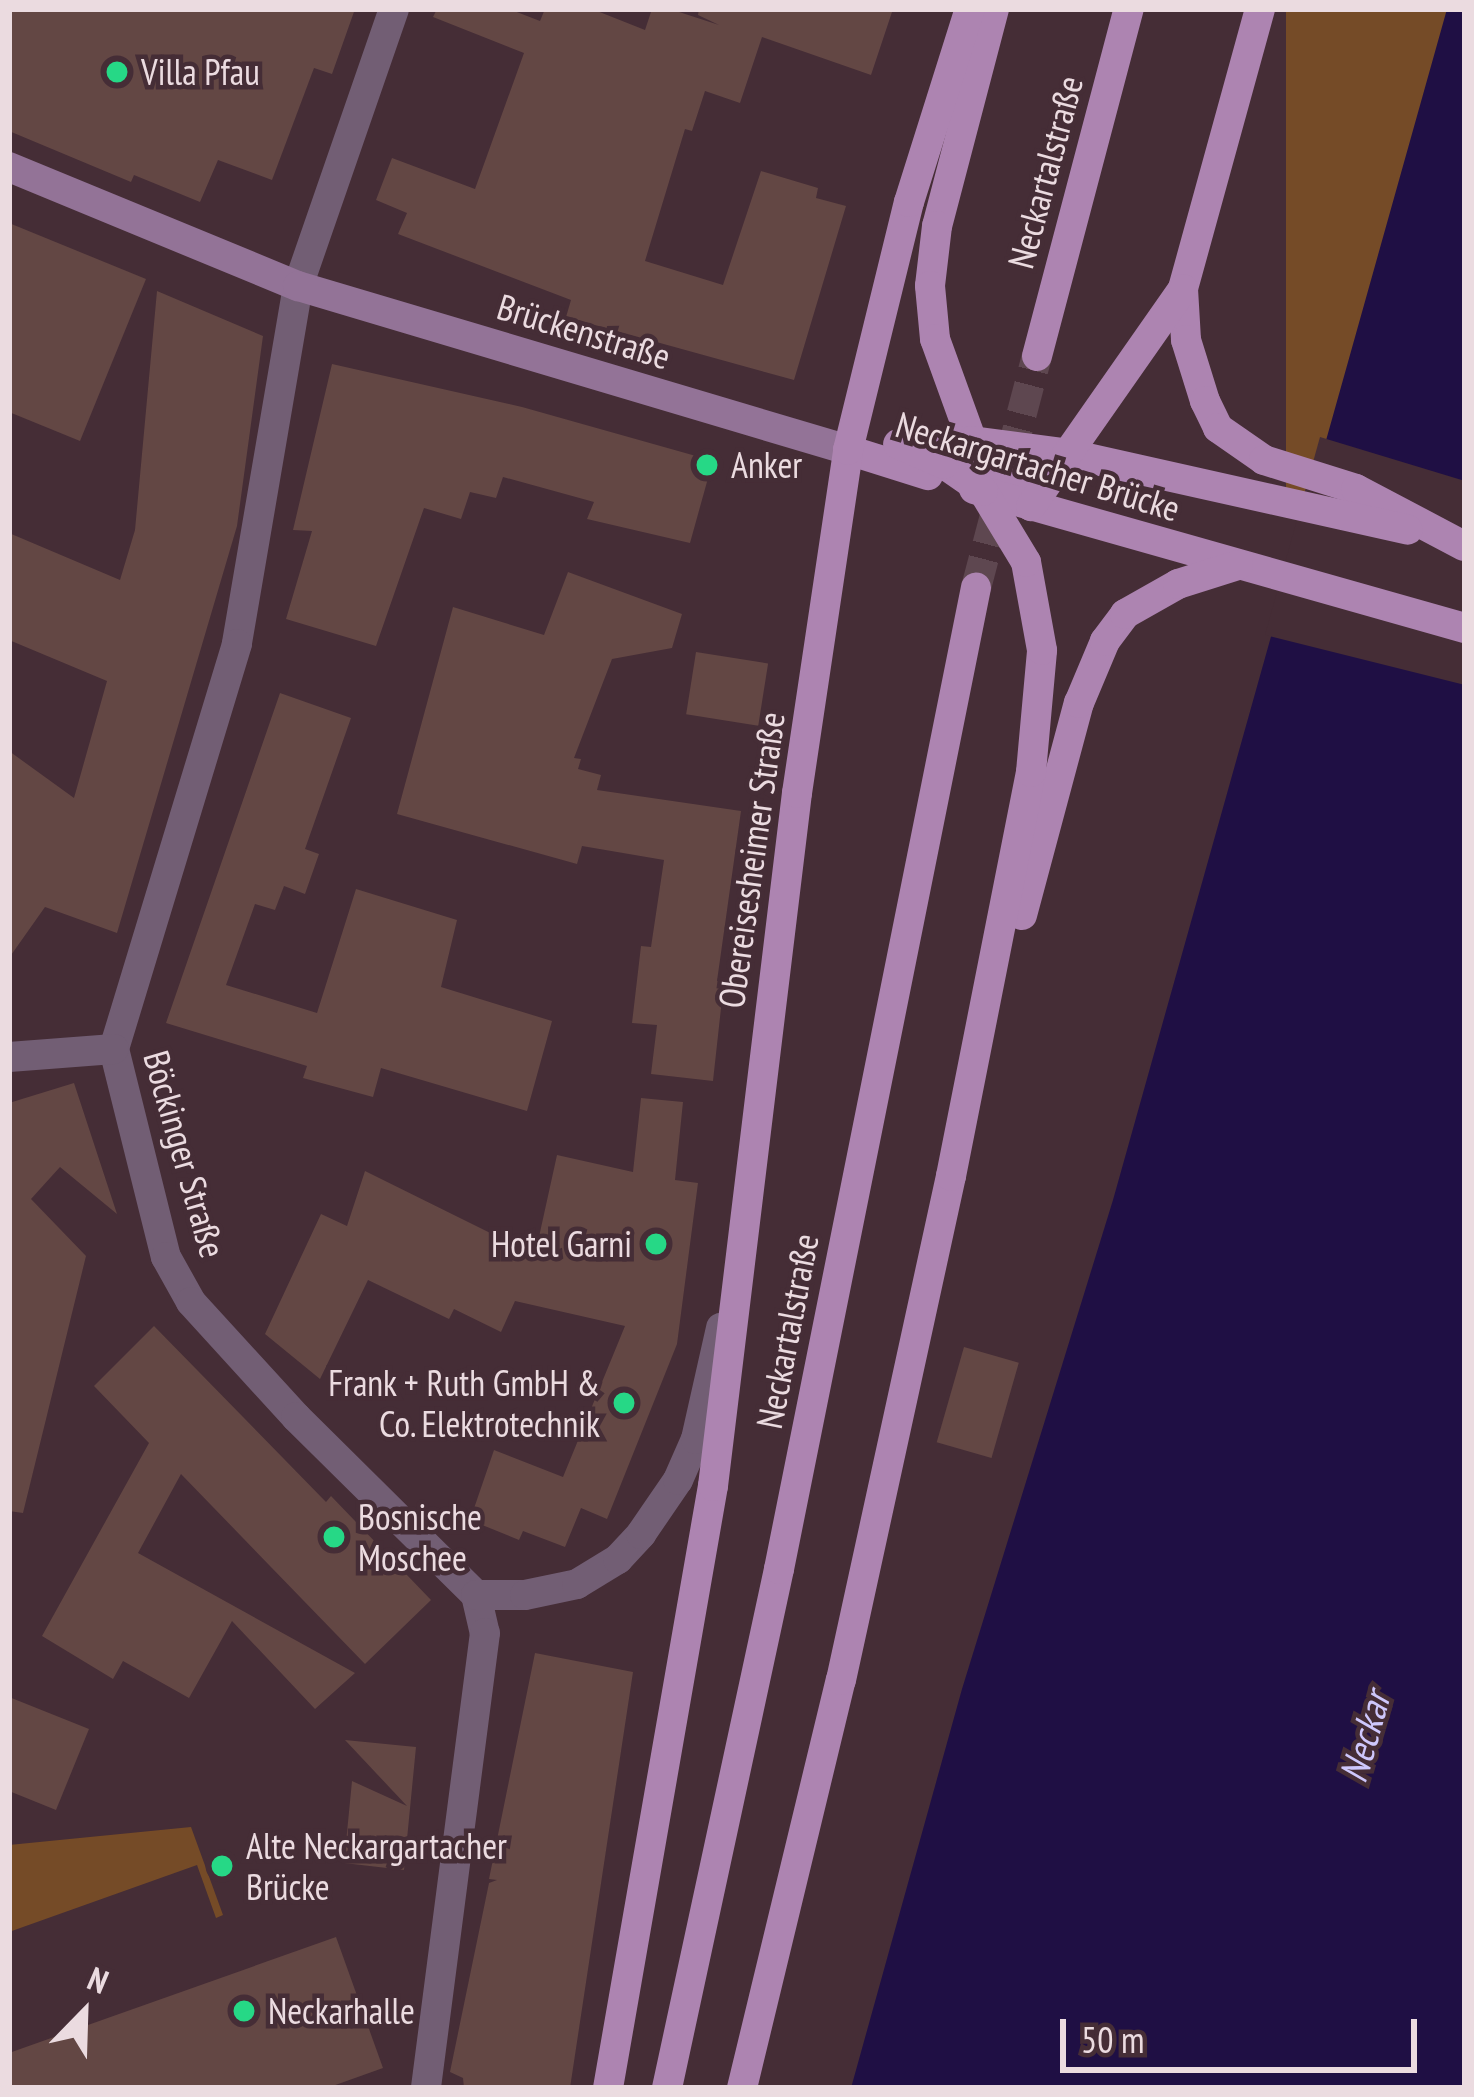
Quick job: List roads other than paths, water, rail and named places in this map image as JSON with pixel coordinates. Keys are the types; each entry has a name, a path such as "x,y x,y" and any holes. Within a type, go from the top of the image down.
{"main road":[{"name":"Obereisesheimer Straße","path":"741,1240 797,793 848,450 909,202 970,9"},
{"path":"994,9 937,226 930,286 935,338 973,441 1031,506 1183,290"},
{"name":"Neckartalstraße","path":"1037,356 1129,9"},
{"path":"1260,9 1183,290 1186,340 1217,428 1264,460 1356,489 1465,546"},
{"name":"Brückenstraße","path":"9,167 298,286 848,450"},
{"name":"Neckargartacher Brücke","path":"848,450 973,441 1070,454 1465,546"},
{"path":"742,2088 841,1680 951,1176 1031,772 1042,650 1026,562 983,491 944,464 898,444"},
{"name":"Neckargartacher Brücke","path":"848,450 1465,628"},
{"path":"951,1176 1078,703 1105,641 1126,614 1178,584 1238,565"},
{"name":"Neckartalstraße","path":"667,2088 778,1569 976,588"},
{"path":"608,2088 712,1486 741,1240"}],"street":[{"name":"Böckinger Straße","path":"394,9 298,286 237,644 113,1049 166,1257 191,1302 296,1417 476,1595"},
{"path":"9,1057 113,1049"},
{"name":"Obereisesheimer Straße","path":"476,1595 525,1594 577,1584 618,1559 678,1480 696,1439 741,1240"},
{"path":"426,2088 484,1633 476,1595"}],"water":[{"name":"Neckar","path":"1447,9 1465,9 1465,2088 851,2088 962,1689 1113,1200"}],"tunnel":[{"path":"976,588 1037,356"}],"place":[{"name":"Villa Pfau","path":"117,72"},
{"name":"Anker","path":"707,465"},
{"name":"Hotel Garni","path":"656,1244"},
{"name":"Frank + Ruth GmbH & Co. Elektrotechnik","path":"624,1403"},
{"name":"Bosnische Moschee","path":"334,1537"},
{"name":"Alte Neckargartacher Brücke","path":"222,1866"},
{"name":"Neckarhalle","path":"244,2011"}]}
